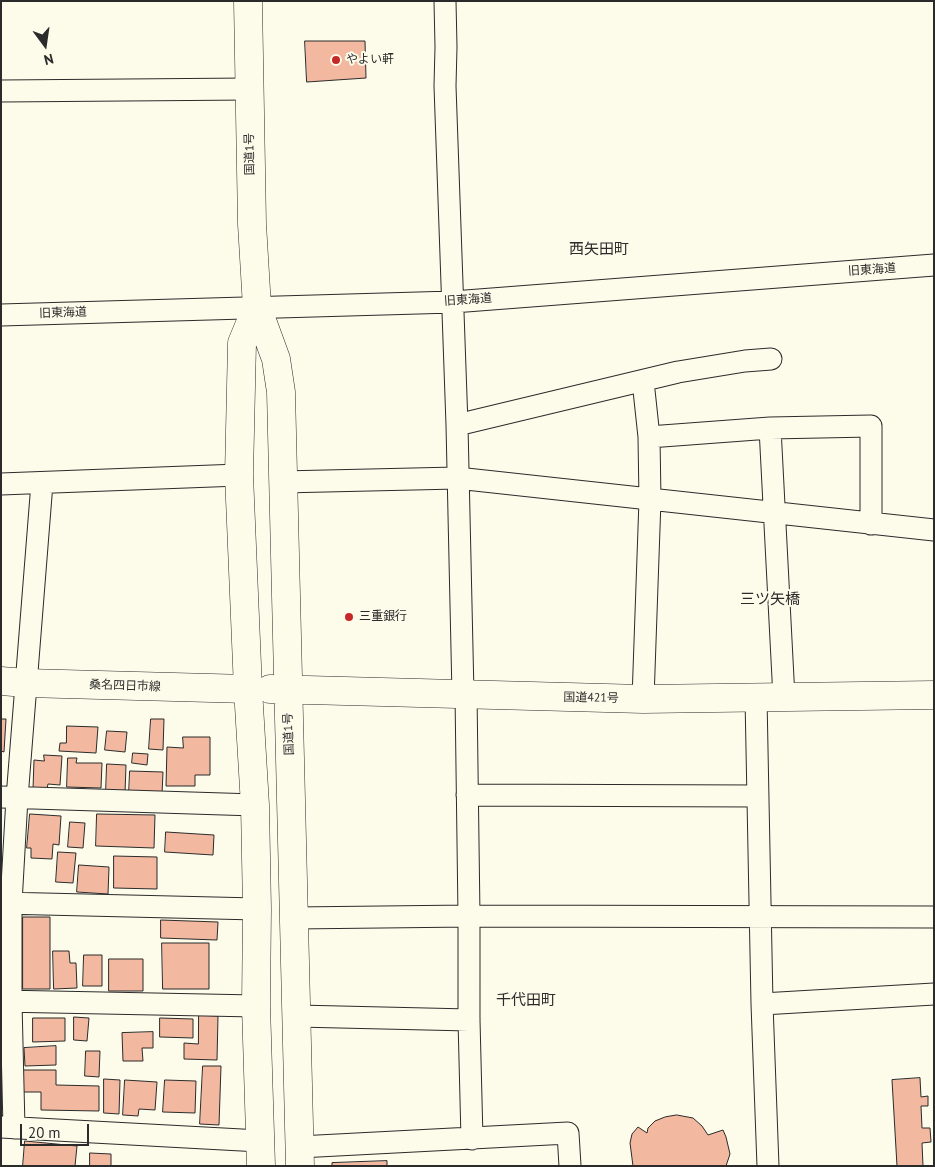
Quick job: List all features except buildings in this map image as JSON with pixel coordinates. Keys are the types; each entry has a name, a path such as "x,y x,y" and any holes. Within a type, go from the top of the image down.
{"main road":[{"name":"国道1号","path":"248,1 252,224 257,307 276,359 281,392 299,1156"},
{"name":"国道1号","path":"257,307 242,343 239,475 255,804 256,1006 261,1154"},
{"name":"桑名四日市線","path":"14,682 248,689"},
{"name":"国道421号","path":"248,689 643,699 934,695"}],"street":[{"path":"445,1 445,86 467,795 472,1139"},
{"path":"1,91 250,89"},
{"name":"旧東海道","path":"1,315 453,302 934,265"},
{"path":"457,425 678,372 771,359"},
{"path":"643,381 649,437 650,500 643,699"},
{"path":"649,437 770,428 871,426 871,524"},
{"path":"770,428 784,698"},
{"path":"1,484 239,475"},
{"path":"282,482 458,478 934,530"},
{"path":"42,483 14,682 6,903 7,1127 261,1154"},
{"path":"756,698 762,1004 768,1166"},
{"path":"467,795 758,796"},
{"path":"9,797 255,804"},
{"path":"6,903 257,909"},
{"path":"294,918 469,916 934,917"},
{"path":"762,1004 934,994"},
{"path":"6,1002 256,1006"},
{"path":"297,1016 469,1020"},
{"path":"299,1156 472,1139 568,1133 570,1166"}],"place":[{"name":"やよい軒","path":"336,60"},
{"name":"三重銀行","path":"349,617"}],"district":[{"name":"西矢田町","path":"599,250"},
{"name":"三ツ矢橋","path":"770,600"},
{"name":"千代田町","path":"526,1001"}]}
